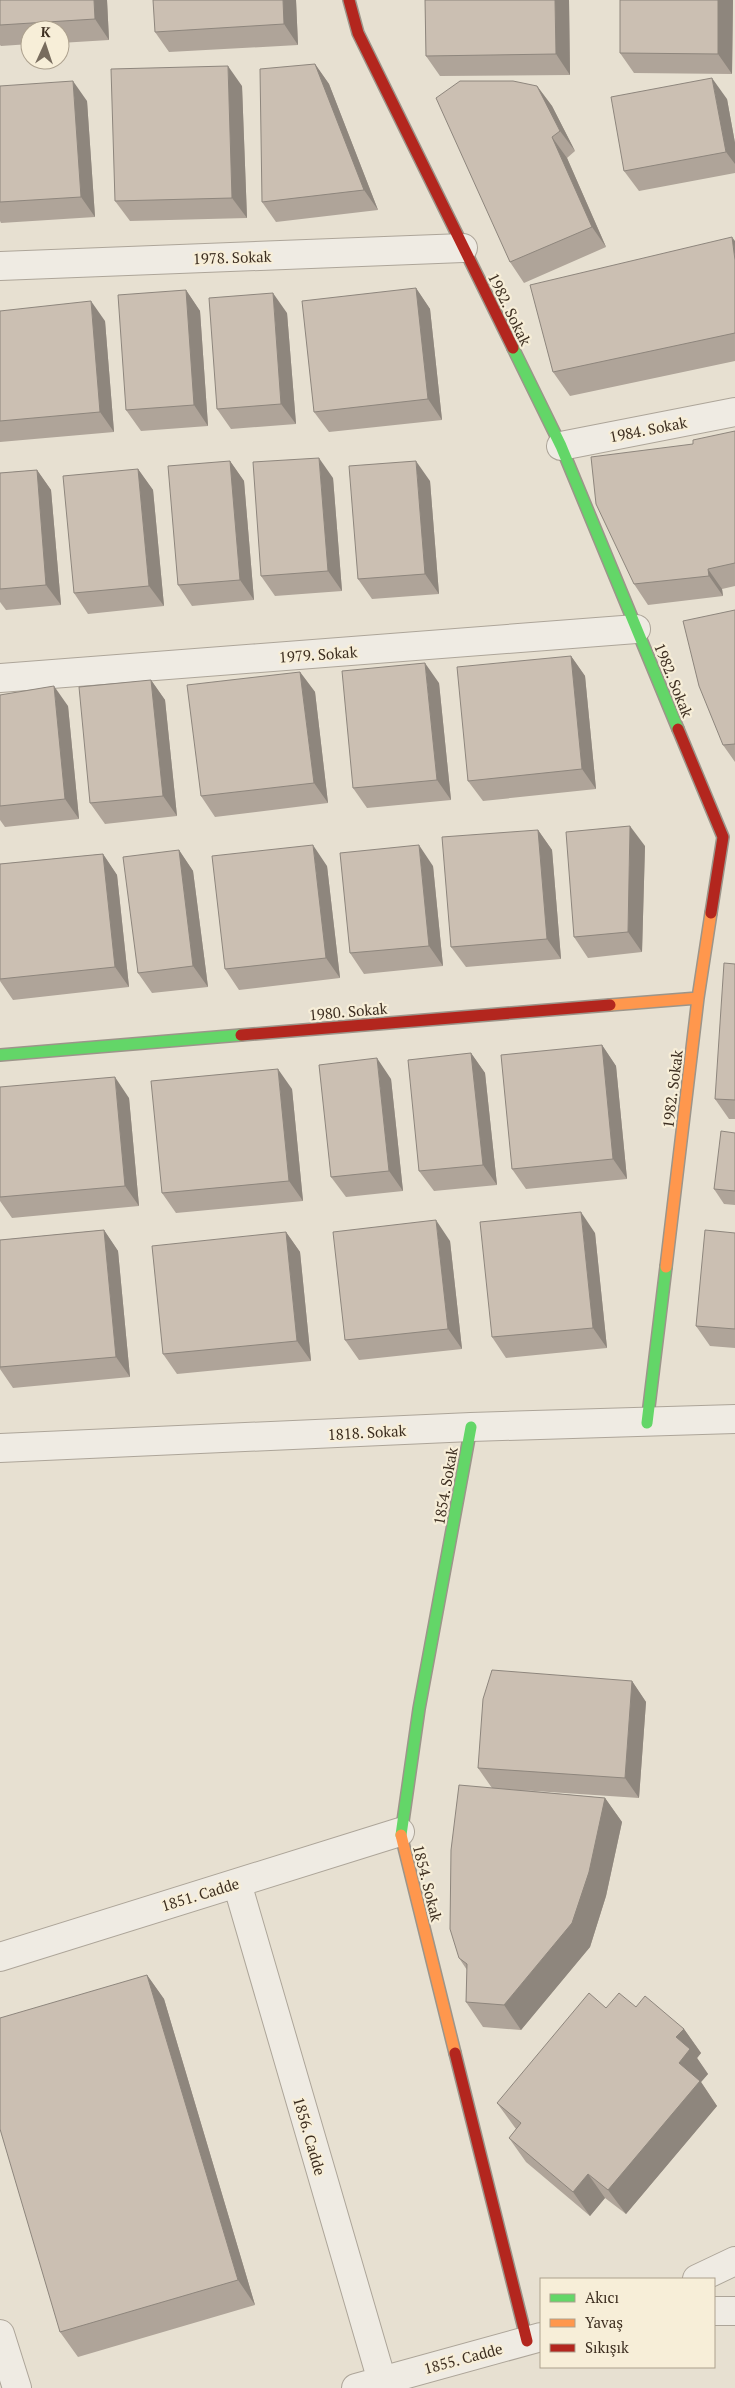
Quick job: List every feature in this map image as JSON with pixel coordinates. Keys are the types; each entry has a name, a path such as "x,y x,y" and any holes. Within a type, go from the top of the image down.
{"street":[{"name":"1982. Sokak","path":"349,0 358,33 561,446 636,629 729,837 698,998 646,1423"},
{"name":"1978. Sokak","path":"0,266 464,248"},
{"name":"1984. Sokak","path":"561,446 735,412"},
{"name":"1979. Sokak","path":"0,678 636,629"},
{"name":"1980. Sokak","path":"0,1055 698,998"},
{"name":"1818. Sokak","path":"0,1448 471,1427 735,1419"},
{"name":"1854. Sokak","path":"471,1427 419,1709 400,1832 534,2339"},
{"name":"1851. Cadde","path":"0,1957 400,1832"},
{"name":"1856. Cadde","path":"237,1883 374,2386"},
{"path":"699,2278 735,2261"},
{"path":"715,2311 735,2311"},
{"path":"0,2334 17,2388"},
{"name":"1855. Cadde","path":"374,2386 534,2339"}],"building":[{"path":"0,0 94,0 95,19 20,20 20,24 0,25"},
{"path":"153,0 283,0 284,24 155,32"},
{"path":"425,0 555,0 556,54 426,56"},
{"path":"620,0 718,0 718,54 620,53"},
{"path":"315,64 364,190 262,202 260,69"},
{"path":"228,66 232,198 115,201 111,69"},
{"path":"712,78 726,152 624,171 611,97"},
{"path":"73,81 81,197 0,202 0,86"},
{"path":"460,81 513,81 537,86 560,131 552,137 592,227 510,262 436,98"},
{"path":"732,237 735,260 735,333 553,372 530,285"},
{"path":"416,288 428,399 314,412 302,301"},
{"path":"186,290 194,405 126,410 118,295"},
{"path":"273,293 281,404 217,409 209,298"},
{"path":"91,301 100,412 0,421 0,311"},
{"path":"735,431 735,563 708,569 709,576 634,584 596,504 591,457 693,444 693,440"},
{"path":"319,458 328,571 261,576 253,462"},
{"path":"230,461 240,580 178,585 168,466"},
{"path":"416,461 425,574 358,579 349,466"},
{"path":"138,469 149,586 74,593 63,476"},
{"path":"37,470 46,585 0,589 0,473"},
{"path":"735,610 735,744 723,745 699,686 683,621"},
{"path":"571,656 582,769 468,781 457,667"},
{"path":"425,663 437,780 353,788 342,671"},
{"path":"300,672 314,783 201,796 187,685"},
{"path":"151,680 163,796 90,803 79,687"},
{"path":"54,686 65,799 0,806 0,695"},
{"path":"630,826 628,932 574,937 566,832"},
{"path":"538,830 547,939 451,947 442,837"},
{"path":"313,845 326,958 225,969 212,856"},
{"path":"419,845 429,946 350,953 340,853"},
{"path":"179,850 193,966 138,973 123,857"},
{"path":"103,854 115,967 0,979 0,864"},
{"path":"724,963 735,964 735,1100 715,1099"},
{"path":"602,1045 613,1159 512,1169 501,1055"},
{"path":"471,1053 483,1165 419,1171 408,1060"},
{"path":"377,1058 389,1171 331,1177 319,1065"},
{"path":"278,1069 289,1181 162,1193 151,1081"},
{"path":"115,1077 125,1186 0,1197 0,1087"},
{"path":"721,1131 735,1133 735,1191 714,1189"},
{"path":"581,1212 593,1328 492,1337 480,1222"},
{"path":"436,1220 448,1329 345,1340 333,1232"},
{"path":"104,1230 116,1357 0,1367 0,1240"},
{"path":"705,1230 735,1233 735,1329 696,1326"},
{"path":"286,1232 297,1341 163,1354 152,1246"},
{"path":"492,1670 632,1681 625,1778 478,1768 483,1699"},
{"path":"459,1785 605,1798 589,1872 572,1923 504,2005 466,2002 467,1964 459,1958 450,1929 451,1850"},
{"path":"147,1975 238,2280 60,2332 0,2129 0,2018"},
{"path":"589,1993 606,2008 619,1993 636,2007 645,1996 684,2029 676,2037 690,2049 679,2063 700,2081 608,2190 588,2174 573,2192 509,2138 521,2123 497,2103"}],"traffic: fast":[{"path":"513,348 561,446 678,729"},
{"path":"0,1055 241,1035"},
{"path":"647,1423 666,1267"},
{"path":"401,1835 419,1709 471,1427"}],"traffic: slow":[{"path":"666,1267 698,998 711,913"},
{"path":"610,1005 698,998"},
{"path":"401,1835 455,2053"}],"traffic: jam":[{"path":"349,0 358,33 513,348"},
{"path":"678,729 723,837 711,913"},
{"path":"241,1035 610,1005"},
{"path":"455,2053 527,2341"}]}
